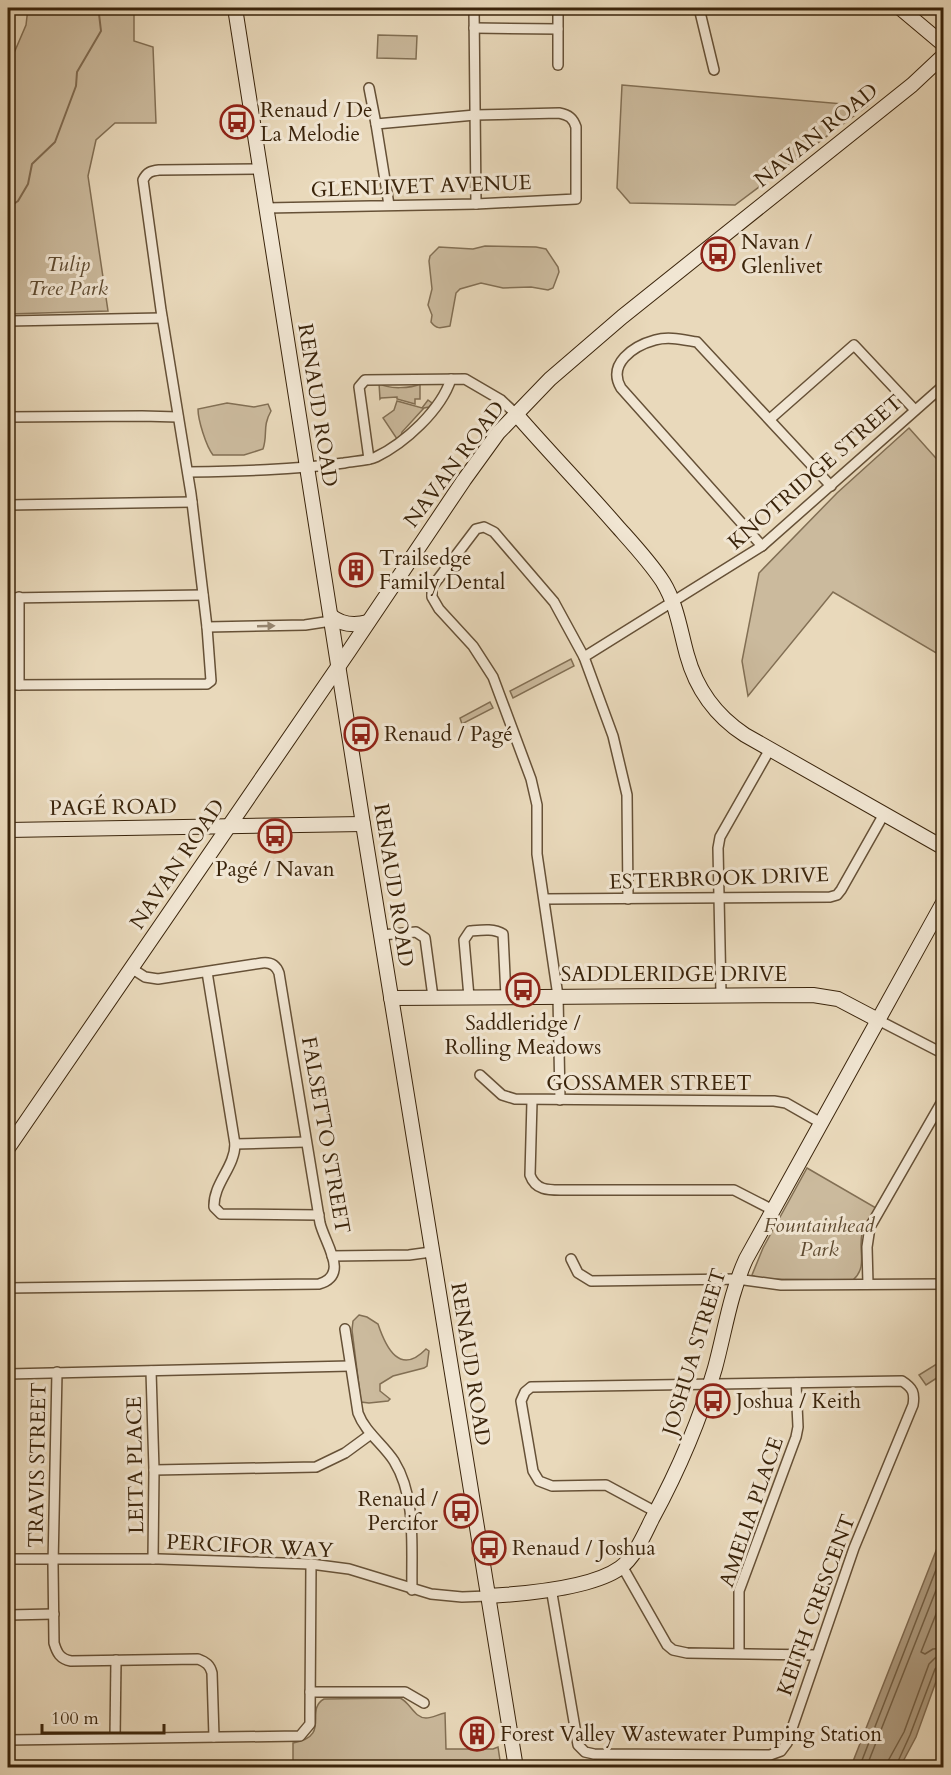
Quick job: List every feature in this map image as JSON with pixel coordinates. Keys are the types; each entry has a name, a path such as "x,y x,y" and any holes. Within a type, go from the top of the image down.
{"street":[{"name":"RENAUD ROAD","path":"235,8 431,1252 516,1767"},
{"path":"474,8 476,204"},
{"path":"558,8 558,65"},
{"path":"699,8 714,70"},
{"path":"900,8 944,45"},
{"path":"474,28 558,29"},
{"name":"NAVAN ROAD","path":"8,1148 498,433 550,379 622,317 903,92 944,55"},
{"path":"369,88 389,205"},
{"name":"GLENLIVET AVENUE","path":"266,208 476,204 576,199 576,127 567,114 475,116"},
{"path":"376,124 475,116"},
{"path":"8,685 209,684 212,676 188,472 142,185 145,175 151,171 260,169"},
{"path":"8,321 162,318"},
{"path":"762,546 621,388 615,379 620,361 640,346 656,339 697,342 831,486"},
{"path":"770,419 854,345 915,410"},
{"path":"369,459 359,387 360,384 370,379 465,380 501,400 650,564 663,582 674,602 691,667 707,698 730,724 944,848"},
{"path":"188,472 306,468 374,458 398,443 420,425 447,391 451,379"},
{"name":"KNOTRIDGE STREET","path":"584,657 762,546 944,385"},
{"path":"8,417 178,417"},
{"path":"8,505 192,502"},
{"path":"561,1100 558,996 537,854 537,805 531,779 493,677 473,645 439,609 432,597 432,587 476,529 484,527 494,532 554,602 584,657 614,736 624,775 627,795 628,899"},
{"path":"8,598 203,595"},
{"path":"19,597 19,686"},
{"path":"207,627 305,625 331,618 349,625 368,622"},
{"path":"721,994 718,848 720,837 770,749"},
{"name":"ESTERBROOK DRIVE","path":"545,899 831,897 837,895 884,814"},
{"name":"PAGÉ ROAD","path":"8,830 363,824"},
{"name":"JOSHUA STREET","path":"488,1596 551,1588 598,1578 622,1566 635,1550 676,1474 710,1384 737,1279 773,1209 944,901"},
{"path":"469,997 464,940 471,931 483,930 498,931 503,934 506,997"},
{"path":"381,935 416,932 425,938 433,997"},
{"name":"FALSETTO STREET","path":"8,1288 319,1284 331,1279 334,1275 332,1256 318,1215 278,969 274,965 264,963 153,979 131,968"},
{"path":"207,972 235,1144 234,1154 214,1200 217,1212 237,1215 318,1215"},
{"name":"SADDLERIDGE DRIVE","path":"391,998 826,995 944,1054"},
{"name":"GOSSAMER STREET","path":"480,1075 502,1095 514,1099 532,1101 774,1101 786,1103 822,1122"},
{"path":"868,1284 867,1247 870,1227 944,1098"},
{"path":"532,1101 531,1175 533,1181 545,1190 734,1190 773,1209"},
{"path":"235,1144 306,1142"},
{"path":"332,1256 431,1252"},
{"path":"571,1259 578,1273 591,1281 737,1279 781,1285 944,1284"},
{"path":"345,1329 358,1413 363,1425 393,1460 403,1479 409,1501 412,1590"},
{"path":"8,1374 351,1366"},
{"name":"LEITA PLACE","path":"151,1371 154,1470 153,1560"},
{"name":"TRAVIS STREET","path":"57,1372 54,1643 60,1656 71,1660 116,1660"},
{"name":"KEITH CRESCENT","path":"551,1588 578,1745 585,1752 594,1754 770,1755 781,1751 787,1743 854,1548 913,1405 914,1395 910,1386 902,1381 531,1387 525,1392 521,1401 533,1471 539,1481 552,1486 606,1485 656,1512"},
{"name":"AMELIA PLACE","path":"740,1653 739,1591 796,1437 798,1427 796,1383"},
{"path":"154,1470 316,1467 345,1453 371,1434"},
{"name":"PERCIFOR WAY","path":"8,1559 311,1564 349,1569 412,1590 448,1596 488,1596"},
{"path":"8,1740 300,1736 309,1724 311,1564"},
{"path":"622,1566 667,1645 673,1650 687,1653 816,1655"},
{"path":"8,1615 54,1614"},
{"path":"115,1738 116,1660 198,1659 208,1663 212,1673 214,1737"},
{"path":"310,1692 405,1692 424,1703"}],"green space":[{"name":"Tulip Tree Park","path":"28,8 134,8 134,41 153,47 156,123 115,123 96,140 88,176 108,311 8,314 8,303 12,297 8,296 8,67 26,25"},
{"path":"378,35 417,36 416,59 377,58"},
{"path":"622,85 867,106 735,205 630,203 617,188"},
{"path":"485,246 546,249 559,272 553,288 548,290 531,287 503,288 481,283 460,289 456,293 450,326 442,328 435,326 431,322 432,315 428,305 432,289 430,256 439,247 473,249"},
{"path":"379,383 388,387 400,388 420,384 420,399 415,399 415,404 397,399 397,397 380,399"},
{"path":"428,400 432,403 429,407 424,408 397,439 383,418 394,410 397,401 422,408"},
{"path":"227,403 254,407 268,404 271,411 263,449 244,455 213,455 203,433 198,409"},
{"path":"909,428 943,464 943,657 833,592 748,696 742,661 759,573 837,493"},
{"path":"571,659 574,666 513,698 510,691"},
{"path":"490,702 493,708 462,724 460,718"},
{"name":"Fountainhead Park","path":"807,1168 876,1208 863,1231 860,1270 853,1280 759,1279 752,1275 763,1248"},
{"path":"359,1315 378,1324 385,1342 395,1356 409,1360 417,1357 426,1349 429,1351 427,1366 393,1376 380,1384 380,1391 390,1399 388,1401 361,1402 352,1330 353,1321"},
{"path":"943,1360 943,1374 926,1385 919,1375"},
{"path":"400,1698 422,1717 428,1718 445,1713 446,1749 493,1749 498,1747 501,1767 293,1767 293,1743 305,1740 311,1735 315,1729 316,1710 324,1699"}],"water":[{"path":"943,1533 943,1662 916,1737 900,1767 854,1767 852,1764"}],"waterway":[{"path":"8,208 18,201 28,184 32,164 55,142 76,86 77,72 101,31 99,14 101,8"}],"place":[{"name":"Renaud / De La Melodie","path":"237,122"},
{"name":"Navan / Glenlivet","path":"718,254"},
{"name":"Trailsedge Family Dental","path":"356,570"},
{"name":"Renaud / Pagé","path":"361,734"},
{"name":"Pagé / Navan","path":"275,836"},
{"name":"Saddleridge / Rolling Meadows","path":"523,990"},
{"name":"Joshua / Keith","path":"713,1401"},
{"name":"Renaud / Percifor","path":"461,1511"},
{"name":"Renaud / Joshua","path":"489,1548"},
{"name":"Forest Valley Wastewater Pumping Station","path":"477,1734"}]}
